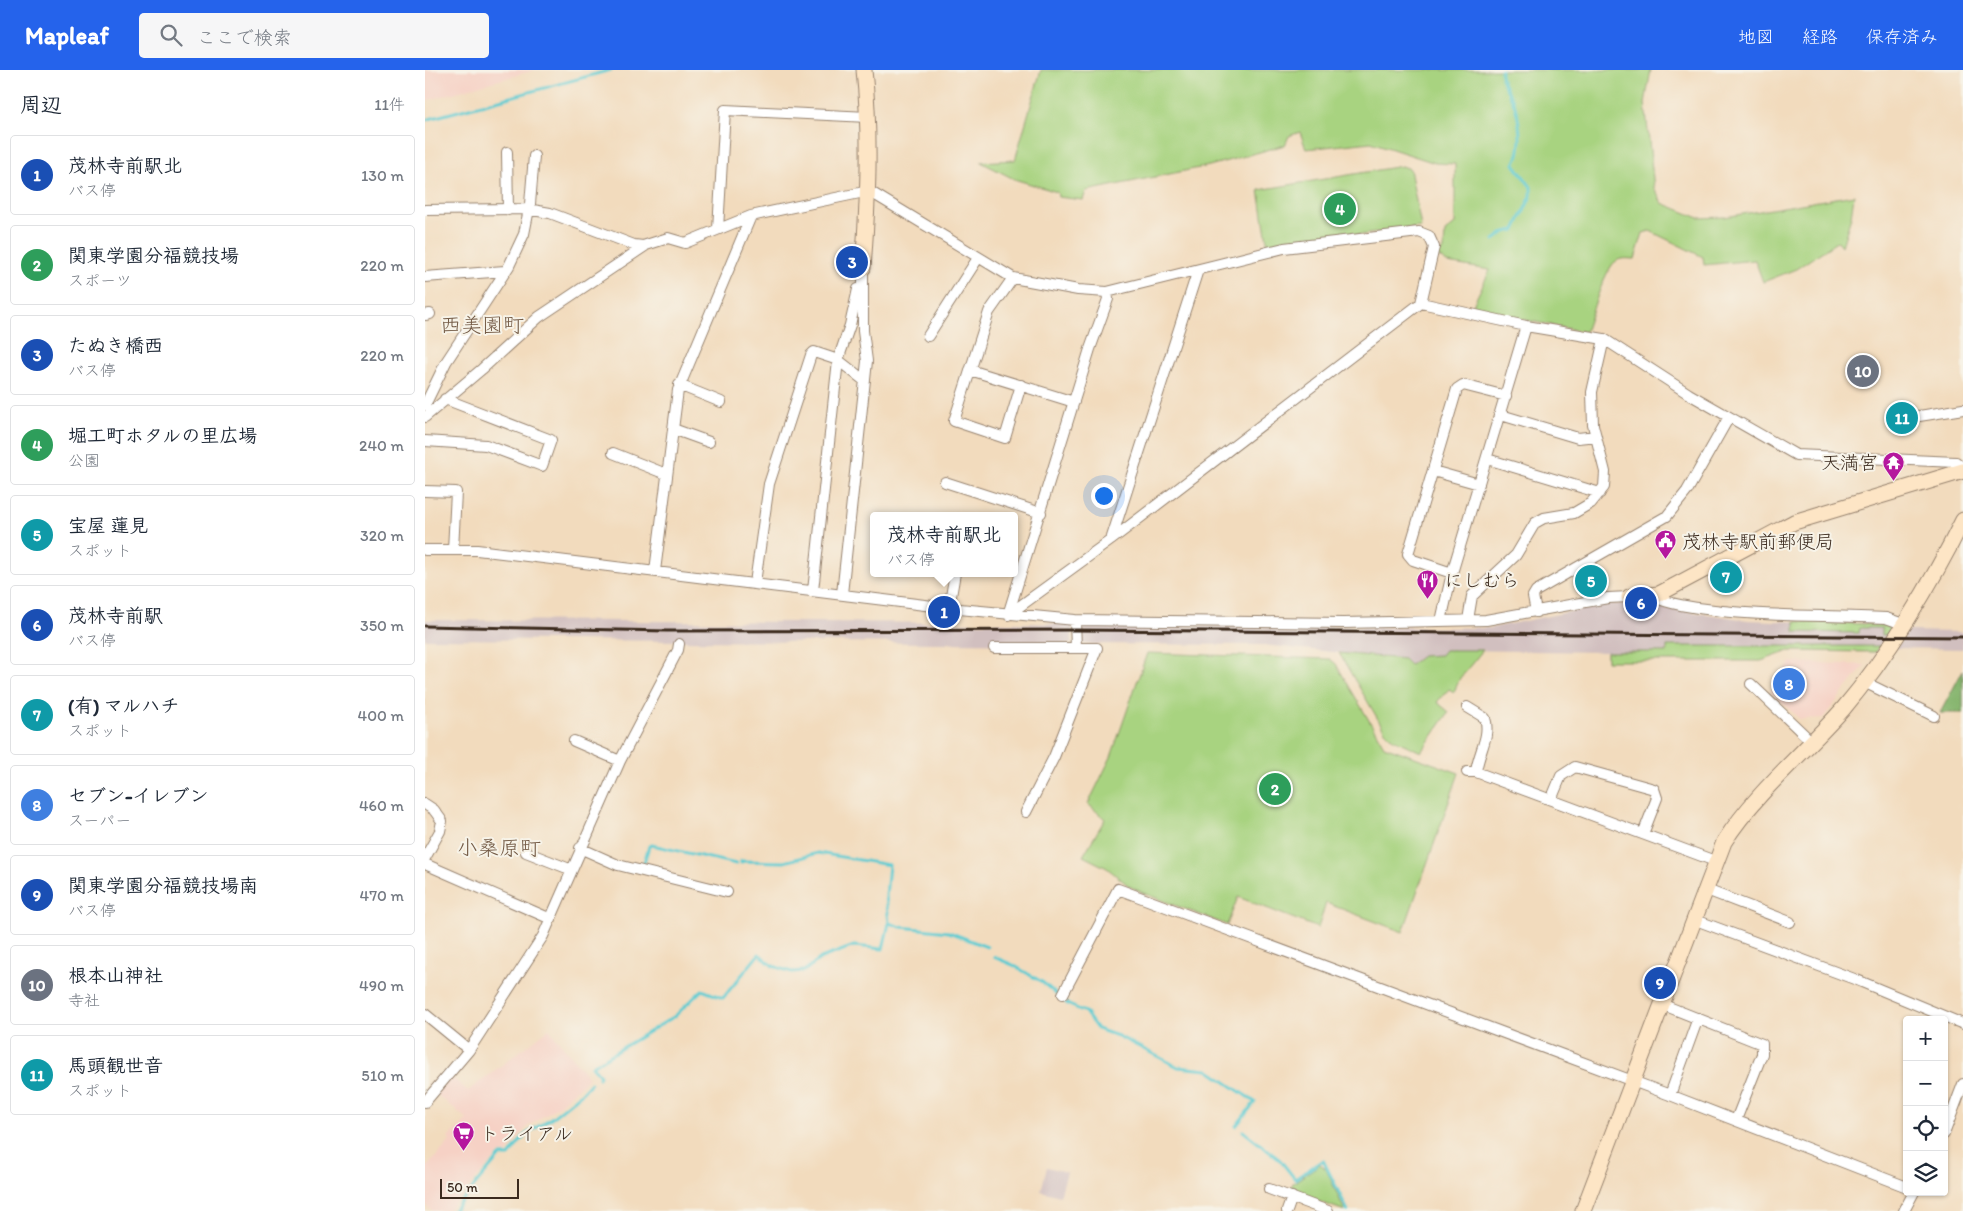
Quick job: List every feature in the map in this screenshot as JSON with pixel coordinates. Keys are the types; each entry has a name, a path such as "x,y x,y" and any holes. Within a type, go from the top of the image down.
{"street":[{"path":"842,594 867,361 863,331 863,268 869,191 868,117 864,70"},
{"path":"718,229 725,110 868,117"},
{"path":"507,152 508,210"},
{"path":"425,405 446,362 505,272 524,234 534,156"},
{"path":"425,210 527,209 550,213 634,245 643,246 668,238 685,243 751,216 869,191 1013,278 1078,290 1107,292 1284,248 1419,232 1429,236 1434,247 1421,304 1111,540 1008,615"},
{"path":"655,571 666,474 679,385 751,216"},
{"path":"425,417 483,369 539,317 646,245 643,246"},
{"path":"928,336 977,258"},
{"path":"813,591 838,360 850,324 863,268"},
{"path":"1111,540 1198,270"},
{"path":"425,277 505,272"},
{"path":"1013,278 989,312 954,421 1005,438 1021,385"},
{"path":"1008,615 1108,299 1107,292"},
{"path":"425,550 477,550 1008,615 1075,620 1240,623 1468,620 1502,618 1608,598 1659,594 1794,522 1963,470 1956,462 1796,455 1689,394 1604,339 1526,326 1421,304"},
{"path":"1441,621 1452,572 1501,415 1526,326"},
{"path":"1468,620 1472,596 1516,555 1535,523 1544,518 1574,514 1591,503 1604,487 1605,472 1593,425 1592,392 1604,339"},
{"path":"755,583 769,484 811,355 814,352 838,360 865,381"},
{"path":"971,370 1074,402"},
{"path":"679,385 721,402"},
{"path":"1452,572 1413,560 1408,554 1457,389 1463,385 1506,396"},
{"path":"425,441 486,445 542,466 551,440 445,399"},
{"path":"1908,421 1913,417 1963,409"},
{"path":"1501,415 1578,438 1596,436"},
{"path":"1536,612 1533,596 1536,591 1667,516 1687,491 1729,417"},
{"path":"673,429 709,442"},
{"path":"613,453 666,474"},
{"path":"1487,459 1600,493"},
{"path":"1433,471 1479,484"},
{"path":"945,482 1041,514"},
{"path":"425,491 456,492 453,550"},
{"path":"1583,1211 1715,861 1724,842 1744,814 1812,742 1864,682 1939,568 1963,520"},
{"path":"949,608 954,577"},
{"path":"1651,596 1672,604 1712,610 1773,615 1886,618 1903,624"},
{"path":"1075,620 1076,648"},
{"path":"425,1102 469,1050 499,1000 531,955 551,919 580,848 620,760 678,650 679,644"},
{"path":"994,648 1097,648 1054,757 1026,812"},
{"path":"1864,682 1934,716"},
{"path":"1751,684 1812,742"},
{"path":"1467,707 1485,718 1488,728 1471,772 1715,861"},
{"path":"574,741 620,760"},
{"path":"1551,800 1561,776 1575,767 1654,789 1657,798 1643,834"},
{"path":"425,804 434,810 442,821 440,831 425,858"},
{"path":"580,848 618,865 727,892"},
{"path":"527,852 572,870"},
{"path":"425,864 551,919"},
{"path":"1063,994 1118,889 1736,1120 1903,1185"},
{"path":"1705,889 1791,922"},
{"path":"1693,919 1857,980 1963,1024"},
{"path":"1661,1004 1757,1041 1763,1049 1736,1120"},
{"path":"425,1014 469,1050"},
{"path":"1669,1095 1698,1018"},
{"path":"1948,1123 1963,1084"},
{"path":"1269,1189 1328,1211"},
{"path":"1904,1211 1912,1196"},
{"path":"1287,1211 1292,1197"}],"shaded area":[{"path":"425,70 535,70 425,101"},
{"path":"1631,603 1748,620 1888,625 1890,630 1876,652 1789,651 1761,661 1607,661 1606,652 1445,650 1441,655 1422,656 1409,665 1404,659 1262,645 1084,644 1080,641 1080,628 1082,625 1491,628 1602,605"},
{"path":"425,620 1009,623 1071,624 1073,627 1071,644 425,639"},
{"path":"1908,631 1963,632 1963,649 1895,648"},
{"path":"1791,662 1865,665 1823,718 1800,719 1770,692"},
{"path":"549,1029 589,1078 557,1107 527,1127 506,1154 499,1154 447,1211 433,1211 425,1205 425,1169 450,1141 448,1138 467,1119 436,1094 450,1076 468,1091"},
{"path":"1047,1167 1067,1172 1060,1196 1041,1191"}],"green space":[{"path":"1041,70 1651,70 1645,103 1654,188 1662,203 1699,218 1725,217 1854,195 1851,217 1842,246 1838,241 1796,269 1763,282 1755,260 1704,265 1703,257 1650,231 1643,233 1635,259 1620,259 1611,267 1602,284 1585,332 1471,309 1490,270 1447,263 1436,255 1444,249 1445,232 1455,224 1455,164 1435,163 1371,142 1306,149 1300,132 1289,136 1285,145 1209,166 1086,191 1083,200 1058,197 1057,192 1014,179 981,162 1015,160"},
{"path":"1402,166 1410,169 1421,227 1268,247 1259,190"},
{"path":"1795,621 1888,625 1890,630 1889,635 1882,635 1882,628 1860,628 1859,633 1795,632"},
{"path":"1667,646 1880,646 1876,652 1789,651 1761,661 1607,661 1607,652 1667,652"},
{"path":"1445,650 1483,650 1460,678 1454,692 1449,689 1437,702 1449,712 1421,752 1393,739 1385,731 1339,653 1404,659 1410,665 1422,656 1441,655"},
{"path":"1147,653 1330,659 1336,664 1384,746 1459,773 1403,932 1326,903 1318,928 1238,897 1227,925 1143,893 1129,886 1107,868 1083,856 1105,819 1088,804 1111,757"},
{"path":"1963,670 1963,713 1940,713"},
{"path":"1320,1164 1326,1169 1345,1211 1290,1191 1293,1183"}],"waterway":[{"path":"425,120 611,70"},
{"path":"1494,240 1505,232 1515,230 1531,196 1531,187 1514,164 1520,141 1519,123 1515,106 1503,82 1501,70"},
{"path":"643,866 649,846 652,845 736,864"},
{"path":"741,863 741,861 784,862 818,853 889,865 886,896 889,923 901,927 949,932 987,947"},
{"path":"599,1078 600,1075 592,1066 675,1016 702,990 723,998 759,954 773,966 792,972 804,971 821,958 854,946 883,949 889,923"},
{"path":"994,957 1013,965 1042,982 1069,1005 1085,1012 1097,1029 1118,1036 1178,1067 1208,1070 1255,1102 1236,1126"},
{"path":"453,1211 500,1156 509,1156 525,1135 554,1116 581,1094 591,1083"},
{"path":"1243,1131 1280,1160 1295,1179 1323,1160 1348,1211"}],"railway":[{"path":"425,626 667,631 1076,630 1963,637"}],"place":[{"name":"堀工町ホタルの里広場","path":"1340,209"},
{"name":"たぬき橋西","path":"852,262"},
{"name":"根本山神社","path":"1863,371"},
{"name":"馬頭観世音","path":"1902,418"},
{"name":"天満宮","path":"1894,481"},
{"name":"茂林寺駅前郵便局","path":"1666,560"},
{"name":"(有) マルハチ","path":"1726,577"},
{"name":"宝屋 蓮見","path":"1591,581"},
{"name":"にしむら","path":"1428,599"},
{"name":"茂林寺前駅","path":"1641,603"},
{"name":"茂林寺前駅北","path":"944,612"},
{"name":"セブン-イレブン","path":"1789,684"},
{"name":"関東学園分福競技場","path":"1275,789"},
{"name":"関東学園分福競技場南","path":"1660,983"},
{"name":"トライアル","path":"464,1152"}],"district":[{"name":"西美園町","path":"482,325"},
{"name":"小桑原町","path":"499,848"}]}
